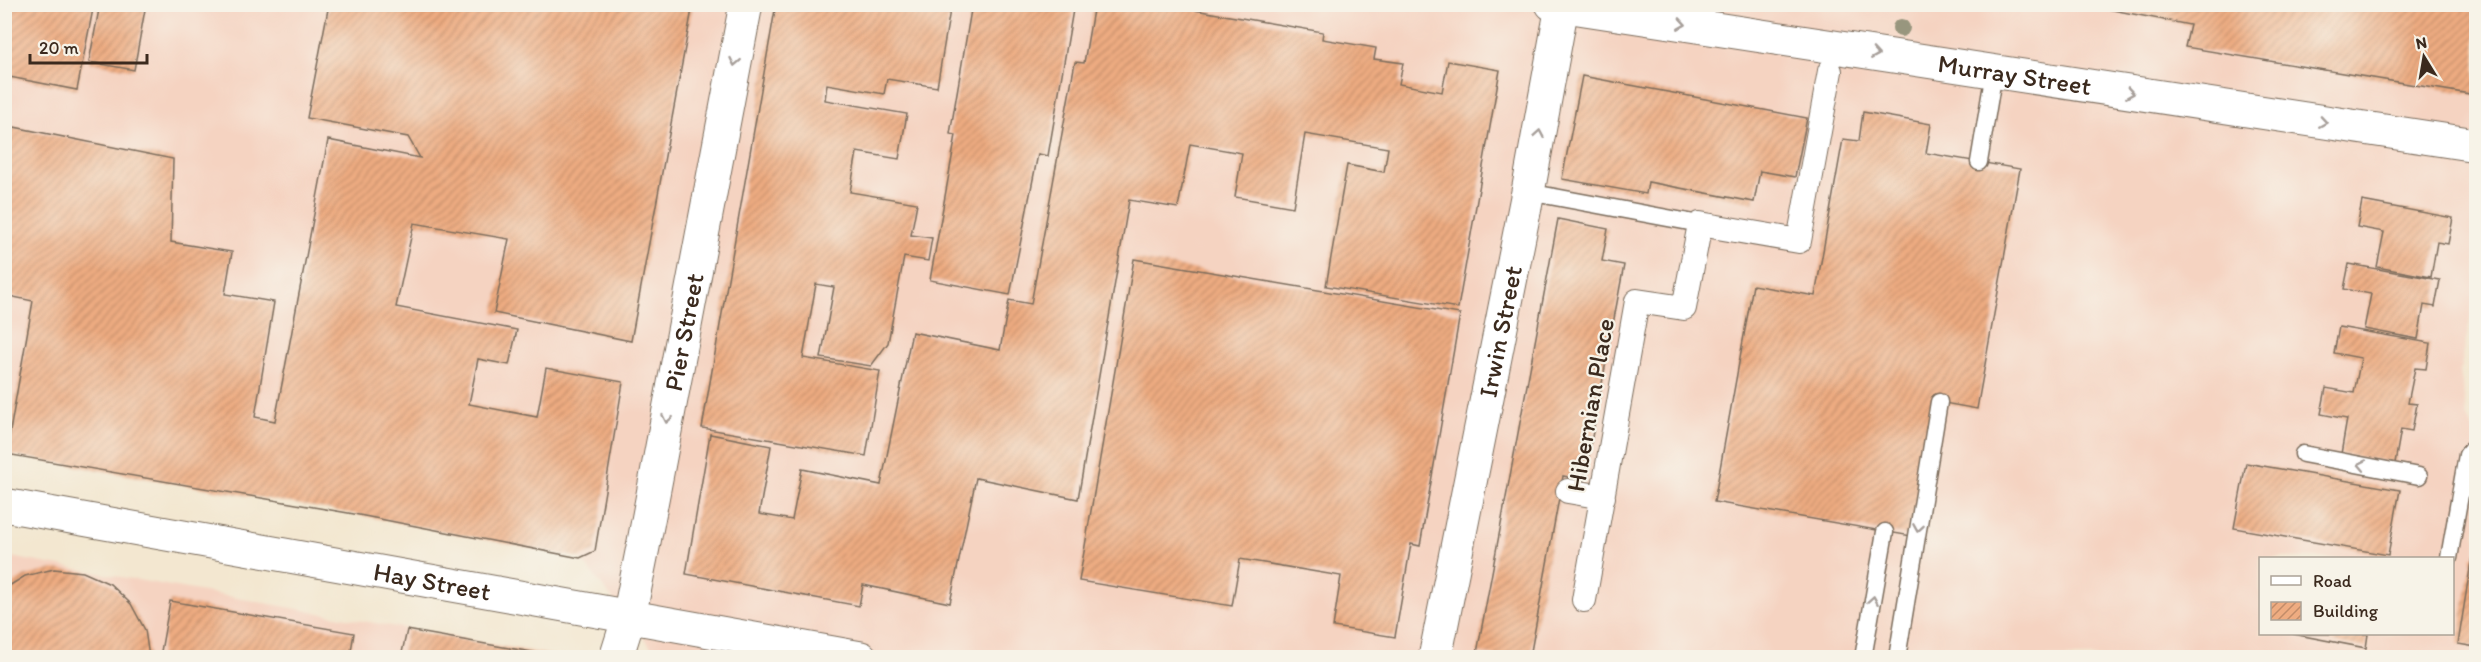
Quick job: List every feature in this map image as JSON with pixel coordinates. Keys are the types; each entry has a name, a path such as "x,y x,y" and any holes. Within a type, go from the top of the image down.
{"street":[{"name":"Pier Street","path":"616,657 628,617 746,4"},
{"name":"Murray Street","path":"1557,5 2476,146"},
{"name":"Irwin Street","path":"1435,657 1528,192 1557,5"},
{"path":"1700,224 1799,241 1830,71"},
{"name":"Hibernian Place","path":"1584,600 1637,301 1684,308 1700,224"},
{"path":"1568,491 1603,497"},
{"name":"Hay Street","path":"4,505 861,657"}],"lane":[{"path":"1979,162 1994,72"},
{"path":"1528,192 1700,224"},
{"path":"1897,657 1925,473 1939,402"},
{"path":"2449,557 2467,455 2476,444"},
{"path":"2303,454 2419,476"},
{"path":"1863,657 1885,532"}],"shaded area":[{"path":"4,5 2476,5 2476,94 2103,33 2476,95 2476,288 2460,371 2467,416 2476,436 2476,657 659,657 580,558 354,514 5,454"},
{"path":"5,556 562,657 5,657"}],"building":[{"path":"4,4 94,4 77,90 4,76"},
{"path":"100,4 146,4 134,70 89,62"},
{"path":"329,4 693,4 631,341 494,313 509,239 414,223 396,307 517,330 509,365 478,359 469,404 537,417 546,368 623,382 595,551 580,558 354,514 6,454 33,301 4,295 4,125 173,159 171,242 232,252 225,294 274,302 255,417 275,421 328,140 420,158 408,137 307,118"},
{"path":"776,4 951,4 937,87 887,79 884,94 827,84 825,100 907,114 899,159 857,152 850,192 917,203 911,235 932,238 928,261 904,257 888,343 871,366 821,358 834,287 816,284 803,358 880,371 866,456 702,428"},
{"path":"972,4 1074,4 1048,156 1038,154 1010,295 930,280 956,135 950,134"},
{"path":"1094,4 1160,4 1323,32 1322,39 1376,48 1374,59 1403,63 1399,84 1442,92 1448,61 1500,70 1458,308 1326,286 1347,165 1384,172 1388,148 1305,134 1293,207 1235,197 1242,153 1190,144 1178,208 1129,200 1078,499 976,478 950,603 863,585 859,606 686,574 710,434 771,446 759,514 792,520 802,469 881,485 912,332 1000,350 1009,300 1031,304 1075,62 1084,63"},
{"path":"2082,4 2476,4 2476,95 2185,47 2190,25"},
{"path":"1582,76 1807,118 1795,177 1760,171 1754,202 1648,182 1646,194 1562,179"},
{"path":"1863,112 1931,124 1926,153 2020,169 1977,409 1939,402 1911,536 1714,502 1753,285 1815,296 1843,139 1859,141"},
{"path":"2362,201 2453,218 2448,244 2437,242 2431,277 2377,267 2384,232 2357,227"},
{"path":"1558,219 1608,229 1602,261 1624,265 1584,480 1563,476 1530,657 1500,657 1477,653"},
{"path":"1134,259 1460,314 1420,546 1411,544 1395,637 1333,627 1341,576 1240,559 1232,606 1079,581"},
{"path":"2349,264 2440,280 2435,307 2424,305 2418,339 2364,329 2371,294 2344,289"},
{"path":"2339,327 2430,343 2426,369 2415,368 2408,403 2417,404 2412,431 2401,429 2395,463 2341,454 2347,419 2321,414 2326,388 2354,393 2361,358 2334,353"},
{"path":"2246,463 2400,490 2388,555 2234,528"},
{"path":"2472,556 2476,556 2476,647 2458,644"},
{"path":"54,569 83,572 110,584 131,604 145,630 149,657 4,657 4,589 25,576"},
{"path":"170,601 354,633 350,657 160,657"},
{"path":"407,630 554,656 554,657 401,657"},
{"path":"2298,635 2368,635 2366,648"}]}
